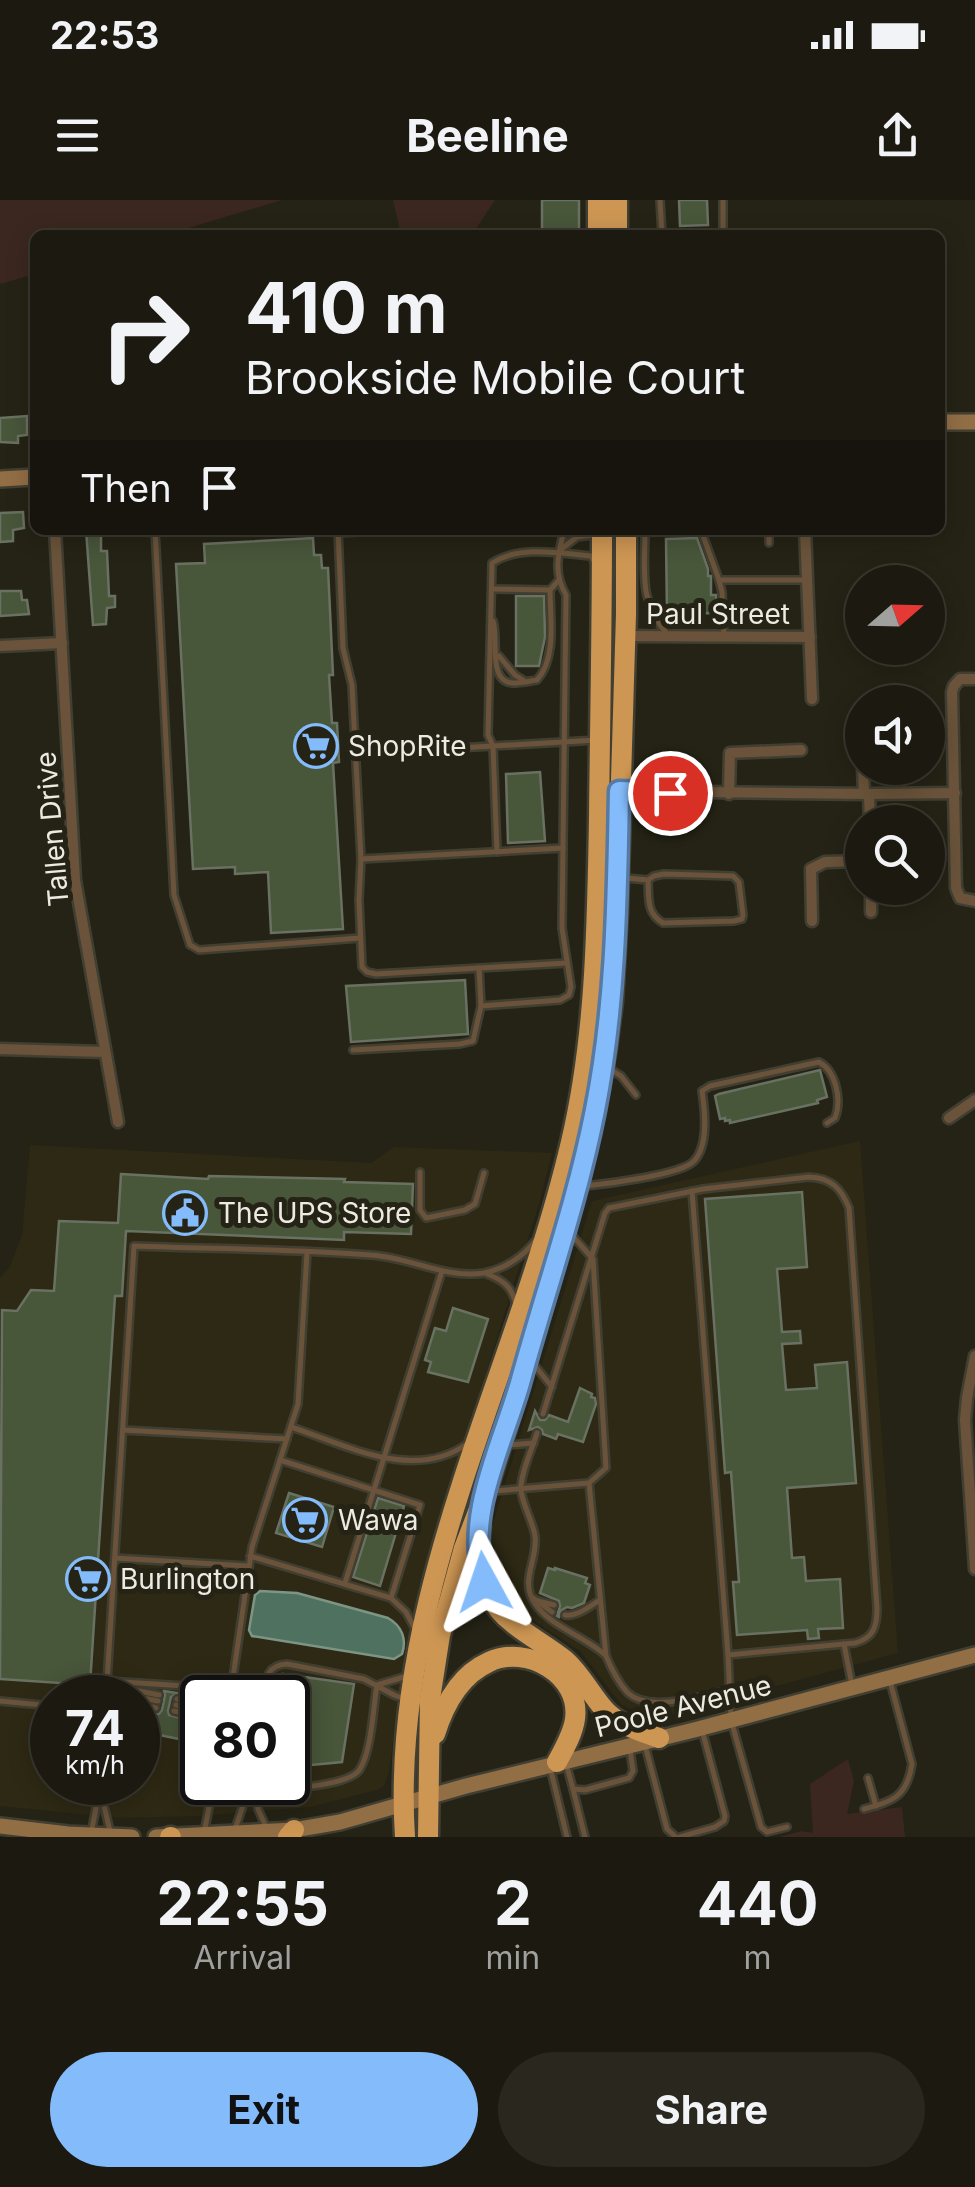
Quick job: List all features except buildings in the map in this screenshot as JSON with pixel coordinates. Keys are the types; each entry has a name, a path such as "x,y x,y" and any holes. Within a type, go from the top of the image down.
{"highway":[{"path":"598,200 598,230"},
{"path":"616,200 618,230"},
{"path":"428,1837 430,1699 440,1635 527,1355 557,1223 585,1070 595,957 602,572 599,535"},
{"path":"405,1837 403,1806 413,1675 442,1550 517,1320 557,1223 577,1187 603,1066 612,1002 618,878 626,535"},
{"path":"485,1493 478,1556 492,1601 515,1626 567,1662 606,1711 644,1742"},
{"path":"428,1755 440,1718 463,1682 486,1663 512,1656 551,1668 562,1677 574,1697 573,1729 557,1762"}],"street":[{"path":"945,422 975,422"},
{"path":"0,480 30,477"},
{"name":"Tallen Drive","path":"54,535 75,880 118,1122"},
{"path":"805,535 812,700"},
{"name":"Paul Street","path":"626,636 810,637"},
{"path":"0,646 62,642"},
{"path":"975,679 960,679 952,692 957,894 975,901"},
{"path":"729,794 730,753 801,750"},
{"path":"865,785 868,805"},
{"path":"619,791 955,792"},
{"path":"812,921 811,869 826,862 845,861"},
{"path":"871,905 871,912"},
{"path":"0,1049 105,1052"},
{"path":"950,1118 975,1100"},
{"path":"975,1356 965,1420 975,1569"},
{"name":"Poole Avenue","path":"156,1837 283,1833 340,1822 975,1655"},
{"path":"0,1828 23,1833 132,1837"}],"lane":[{"path":"660,200 662,230"},
{"path":"723,200 724,230"},
{"path":"155,535 174,895 190,945 199,950 360,938"},
{"path":"338,535 343,648 352,686 362,967 366,972 567,963"},
{"path":"481,1006 560,1000 569,995 571,987 562,928 566,595 558,581 563,535"},
{"path":"559,551 577,537 592,535"},
{"path":"645,535 645,595 650,611 668,636"},
{"path":"703,535 722,592 724,636"},
{"path":"769,535 769,544"},
{"path":"497,852 492,746 488,734 492,563 505,555 559,551 591,556 602,572"},
{"path":"719,580 807,580"},
{"path":"492,618 496,631 496,671 501,679 511,684 538,680 546,671 550,652 550,590 558,581"},
{"path":"493,589 550,590"},
{"path":"497,654 515,676 525,681"},
{"path":"355,754 600,740"},
{"path":"361,859 563,848"},
{"path":"618,878 648,880 664,874 733,876 739,882 744,916 734,921 664,923 649,908 648,880"},
{"path":"352,1050 473,1041 481,1006 479,968"},
{"path":"577,1187 618,1182 691,1164 699,1153 706,1124 702,1091 710,1086 810,1062 822,1063 832,1074 838,1104 835,1118 826,1123"},
{"path":"603,1066 621,1076 636,1095"},
{"path":"420,1172 420,1210 426,1218 465,1210 475,1204 484,1174"},
{"path":"543,1414 609,1208 809,1176 823,1178 844,1193 849,1208 877,1620 871,1636 864,1641 728,1655"},
{"path":"692,1192 731,1720 760,1827 767,1832 787,1827"},
{"path":"108,1675 134,1246 383,1256 442,1271 485,1272 509,1264 557,1223 593,1259 606,1468 589,1482 485,1493"},
{"path":"234,1675 250,1556 298,1404 308,1253"},
{"path":"345,1583 442,1271"},
{"path":"485,1272 511,1288 517,1320"},
{"path":"527,1355 552,1388"},
{"path":"291,1427 384,1458 418,1461 454,1452 469,1442 484,1422"},
{"path":"123,1430 286,1439"},
{"path":"537,1432 520,1488 536,1539 528,1578 535,1605 606,1656"},
{"path":"500,1446 534,1443"},
{"path":"280,1460 420,1504 391,1598"},
{"path":"589,1482 606,1656 619,1682 629,1694 651,1703 730,1690"},
{"path":"250,1556 391,1598 406,1612 419,1640"},
{"path":"115,1558 248,1566"},
{"path":"533,1598 553,1609"},
{"path":"566,1612 579,1613 600,1600"},
{"path":"844,1644 853,1688"},
{"path":"268,1675 276,1665 287,1664 364,1679 394,1696 410,1700"},
{"path":"376,1684 413,1675"},
{"path":"864,1810 897,1798 910,1776 912,1764 889,1678"},
{"path":"310,1783 346,1781 359,1772 366,1756 376,1684"},
{"path":"0,1701 30,1704"},
{"path":"176,1705 180,1706"},
{"path":"644,1742 667,1829 678,1837 724,1821 701,1728"},
{"path":"573,1789 585,1790 629,1778 644,1742"},
{"path":"557,1762 573,1789 585,1837"},
{"path":"557,1762 567,1837"},
{"path":"868,1778 876,1806"},
{"path":"91,1835 97,1805"},
{"path":"104,1805 111,1836"},
{"path":"204,1836 210,1805"},
{"path":"233,1834 245,1805"},
{"path":"257,1805 283,1833"}],"shaded area":[{"path":"0,200 282,200 182,230 30,230 30,275 0,284"},
{"path":"393,200 495,200 475,230 400,230"},
{"path":"860,1141 898,1653 681,1712 659,1716 638,1713 621,1704 580,1651 511,1602 497,1581 489,1553 490,1533 592,1201"},
{"path":"30,1145 371,1163 394,1147 552,1153 421,1580 384,1786 310,1807 198,1816 119,1818 0,1806 0,1278 10,1266 22,1235"},
{"path":"260,1591 297,1593 388,1618 402,1633 402,1654 394,1659 252,1636 249,1630 255,1595"},
{"path":"848,1759 854,1781 847,1814 902,1807 905,1837 779,1837 802,1831 813,1833 810,1784"}],"place":[{"name":"ShopRite","path":"316,746"},
{"name":"The UPS Store","path":"185,1213"},
{"name":"Wawa","path":"305,1520"},
{"name":"Burlington","path":"88,1579"}],"route":[{"path":"484,1582 478,1556 484,1496 582,1168 603,1066 612,1002 619,791 670,793"}]}
